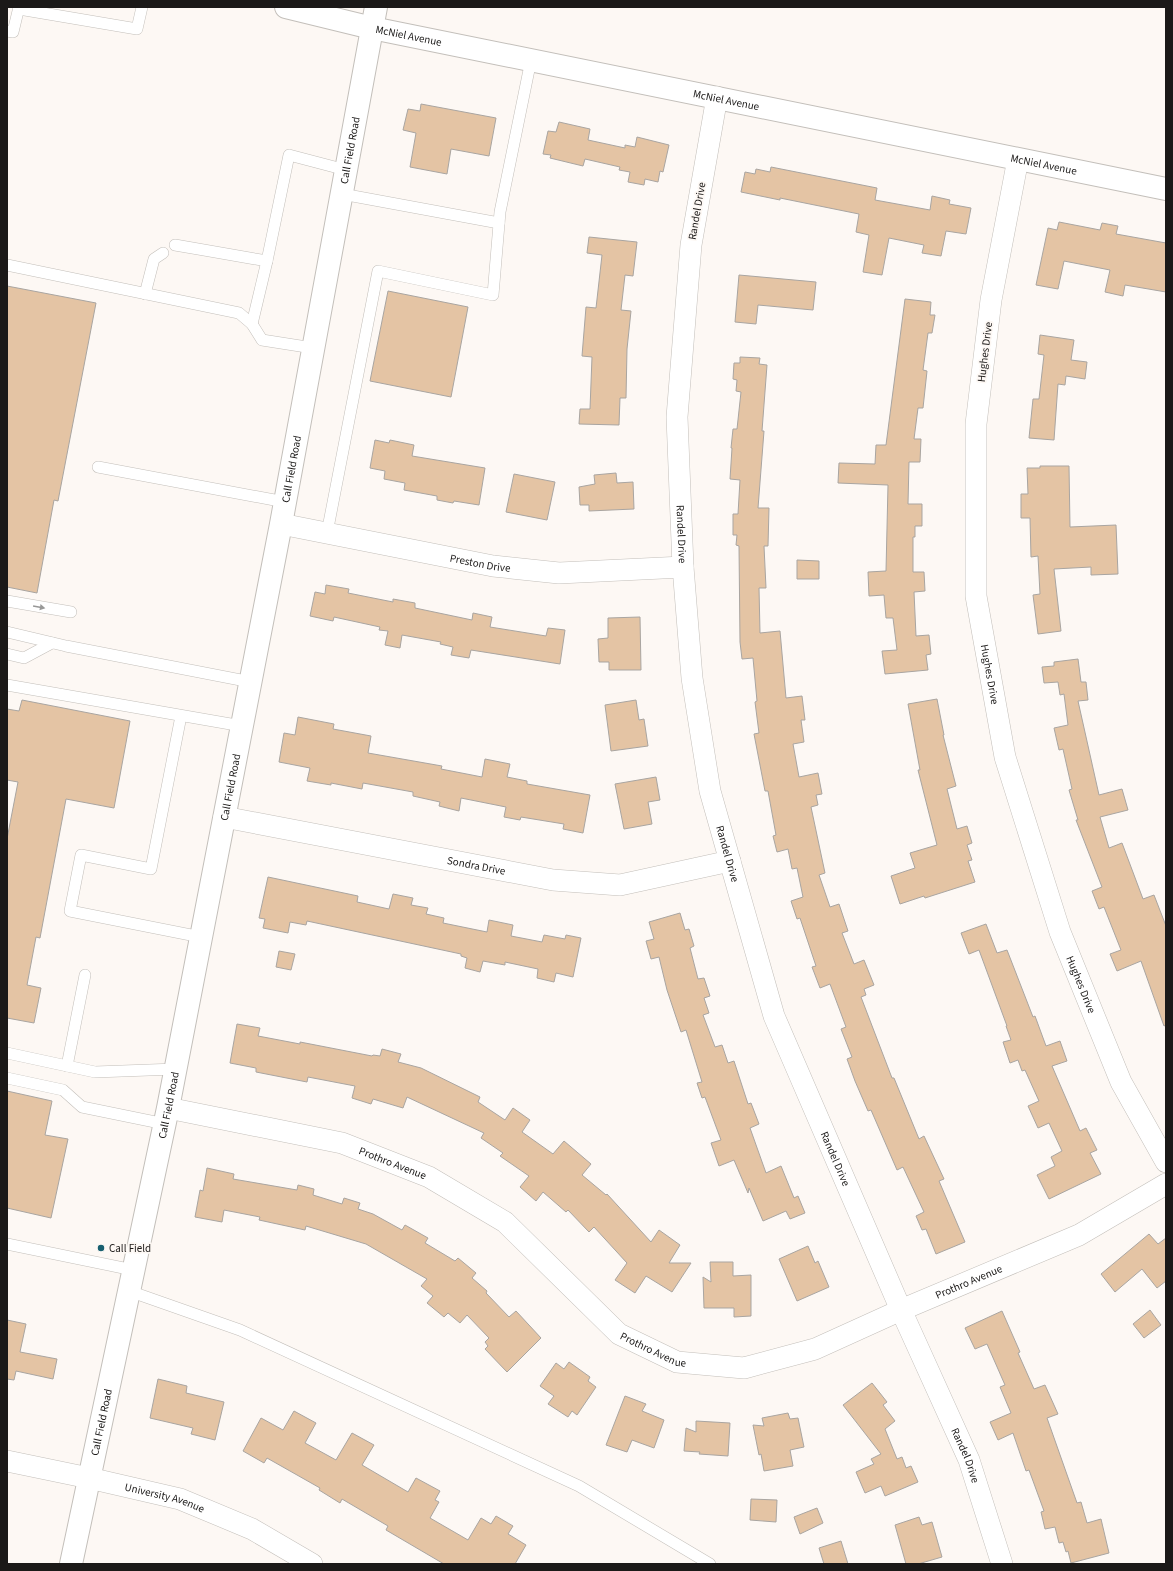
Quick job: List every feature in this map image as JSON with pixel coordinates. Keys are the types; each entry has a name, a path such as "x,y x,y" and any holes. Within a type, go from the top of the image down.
{"main road":[{"name":"McNiel Avenue","path":"286,7 372,28 1166,189"},
{"name":"Call Field Road","path":"71,1564 167,1116 281,524 376,7"}],"street":[{"name":"Randel Drive","path":"717,98 690,245 677,417 683,567 694,693 710,792 774,1016 901,1310 969,1460 1002,1564"},
{"name":"Hughes Drive","path":"1018,159 991,300 976,424 976,596 1006,757 1060,932 1121,1082 1166,1162"},
{"name":"Preston Drive","path":"281,524 493,566 559,573 683,567"},
{"name":"Sondra Drive","path":"224,817 553,880 620,885 730,861"},
{"name":"Prothro Avenue","path":"167,1116 342,1143 430,1177 506,1222 619,1334 677,1362 744,1368 815,1350 901,1310 1079,1235 1166,1184"},
{"name":"University Avenue","path":"7,1461 180,1498 252,1529 312,1564"}],"lane":[{"path":"7,31 13,32 19,8 137,29 142,7"},
{"path":"327,533 378,271 493,295 500,212 531,60"},
{"path":"252,324 289,156 346,170"},
{"path":"342,194 499,223"},
{"path":"174,245 267,261"},
{"path":"145,294 154,259 162,253"},
{"path":"7,265 239,313 252,324 262,340 313,348"},
{"path":"98,468 285,502"},
{"path":"7,601 71,612"},
{"path":"7,632 52,643 251,682"},
{"path":"7,654 24,658 52,643"},
{"path":"7,685 242,726"},
{"path":"182,716 151,869 81,855 70,911 201,937"},
{"path":"67,1066 85,975"},
{"path":"7,1053 96,1072 176,1069"},
{"path":"7,1078 63,1090 82,1107 167,1116"},
{"path":"7,1244 131,1280 579,1486 710,1564"}],"building":[{"path":"421,104 496,118 489,156 451,149 447,174 410,167 416,133 403,130 408,109 420,111"},
{"path":"559,122 590,129 588,140 625,148 625,145 635,147 637,137 669,145 663,172 660,171 658,182 645,179 644,185 628,182 630,172 619,170 620,167 585,159 583,166 550,158 551,155 543,154 548,131 556,132"},
{"path":"771,167 877,188 875,200 930,210 932,196 950,200 949,204 971,208 966,234 946,231 941,256 922,253 924,245 889,238 882,275 863,272 869,235 856,232 859,214 780,198 780,200 741,192 745,172 755,174 756,169 770,172"},
{"path":"1059,222 1100,230 1102,223 1118,226 1116,234 1166,243 1166,292 1125,285 1123,296 1105,292 1110,270 1064,261 1058,289 1036,285 1048,228 1057,230"},
{"path":"589,237 637,242 633,276 625,275 621,310 631,311 627,349 626,398 620,398 619,425 579,424 580,409 590,409 592,357 582,356 586,307 596,308 602,255 587,253"},
{"path":"739,275 816,282 813,310 758,305 756,324 735,322"},
{"path":"7,286 96,303 58,501 54,500 37,593 7,587"},
{"path":"388,291 468,307 451,397 370,381"},
{"path":"905,299 931,302 930,315 935,315 932,333 928,333 923,370 927,371 923,408 918,408 914,439 921,439 920,462 909,462 908,504 922,504 922,526 915,526 915,537 913,537 913,572 924,572 925,591 914,592 916,636 929,635 931,654 926,655 928,670 885,674 882,651 897,650 893,618 886,618 884,595 869,596 868,572 886,571 888,485 838,483 839,463 875,464 876,445 886,445"},
{"path":"1040,335 1074,340 1071,360 1087,362 1085,379 1066,376 1065,385 1058,384 1054,440 1029,438 1033,399 1039,399 1044,355 1038,354"},
{"path":"740,357 760,358 759,364 767,365 758,508 769,508 768,546 764,546 766,588 759,588 760,633 780,631 786,698 802,696 805,720 801,720 804,742 793,744 799,777 818,773 822,794 816,795 818,805 811,807 825,873 819,875 830,907 839,904 848,931 842,933 854,964 864,960 874,985 864,989 866,995 861,997 892,1078 894,1078 919,1139 924,1136 944,1179 939,1181 965,1242 936,1254 926,1229 922,1230 916,1216 924,1212 903,1167 897,1170 871,1110 868,1111 855,1081 847,1059 852,1057 841,1029 846,1027 830,984 820,988 812,967 816,966 800,918 797,919 791,901 803,897 797,868 792,869 788,849 777,852 773,836 776,835 768,791 765,791 754,734 759,733 755,702 757,701 753,658 742,659 740,642 739,546 736,545 737,535 733,535 733,514 738,514 740,480 730,479 733,429 737,429 741,392 736,391 737,380 733,379 734,363 740,363"},
{"path":"375,440 389,443 390,440 414,445 412,456 485,468 479,505 437,500 437,496 404,490 405,483 384,479 385,471 370,468"},
{"path":"1040,466 1069,466 1070,527 1116,525 1118,574 1091,575 1091,567 1054,569 1061,631 1038,634 1033,595 1040,594 1038,556 1031,557 1030,518 1021,518 1021,494 1028,494 1027,468 1040,468"},
{"path":"616,473 617,483 633,482 634,509 589,511 589,505 580,505 579,487 595,484 594,475"},
{"path":"514,474 555,482 547,520 506,512"},
{"path":"797,560 819,561 819,579 797,579"},
{"path":"326,585 349,589 348,593 393,602 393,599 415,603 415,608 472,620 473,613 492,617 490,627 546,636 548,628 565,630 560,664 471,650 469,658 451,655 453,647 440,644 441,642 402,635 400,648 385,645 388,631 379,630 380,627 334,617 333,621 310,616 315,592 325,594"},
{"path":"640,617 641,670 609,670 609,662 599,662 598,639 608,638 608,618"},
{"path":"1078,659 1081,682 1086,682 1088,700 1078,701 1099,795 1122,789 1128,810 1100,817 1109,848 1122,843 1143,899 1154,895 1166,926 1166,1025 1164,1026 1141,961 1117,971 1110,954 1121,950 1104,907 1099,909 1092,891 1102,887 1076,820 1078,820 1069,790 1072,789 1063,749 1059,750 1054,728 1068,725 1064,694 1060,695 1058,682 1044,683 1042,667 1054,666 1054,662"},
{"path":"937,699 943,735 956,786 947,789 957,829 967,826 972,843 967,845 972,860 968,861 975,882 925,898 924,896 900,904 891,876 915,868 910,853 937,845 918,770 920,770 908,704"},
{"path":"22,700 130,721 114,808 66,799 40,938 36,937 27,985 41,988 34,1023 7,1018 7,839 18,782 7,780 7,709 19,711"},
{"path":"636,700 639,720 644,719 648,746 611,751 605,705"},
{"path":"298,717 334,724 333,729 371,736 368,753 442,766 441,769 482,777 485,759 510,764 507,777 527,781 527,784 590,795 583,833 563,829 564,824 521,817 520,820 504,817 506,807 461,798 459,811 439,806 440,802 413,796 413,792 363,783 362,789 331,783 331,785 307,781 310,768 279,762 284,733 295,735"},
{"path":"656,777 660,800 648,802 652,824 624,829 615,784"},
{"path":"268,877 358,896 357,902 389,909 393,894 413,898 411,905 428,908 426,914 444,918 443,923 487,932 489,920 513,925 511,936 542,942 544,935 565,939 566,935 581,938 573,977 556,973 554,982 537,978 538,969 505,962 505,965 483,961 480,972 465,968 467,958 461,956 461,954 307,921 306,925 290,922 288,933 263,928 265,919 259,918"},
{"path":"680,913 685,930 689,929 694,946 690,948 698,979 704,978 710,996 704,998 709,1013 703,1015 715,1047 722,1045 728,1063 734,1061 748,1104 751,1103 759,1124 750,1128 766,1173 781,1166 794,1198 798,1196 805,1213 790,1219 786,1211 763,1221 749,1188 748,1193 734,1160 719,1166 711,1143 721,1140 705,1097 702,1098 697,1083 702,1082 686,1030 681,1032 667,990 659,957 651,959 646,941 654,939 649,922"},
{"path":"986,924 997,953 1007,950 1046,1046 1060,1041 1067,1061 1052,1066 1080,1131 1086,1128 1097,1150 1090,1153 1101,1174 1049,1199 1037,1175 1055,1166 1051,1157 1062,1151 1049,1123 1038,1128 1028,1106 1039,1101 1025,1070 1022,1071 1018,1060 1010,1063 1003,1042 1011,1040 979,950 969,954 961,933"},
{"path":"279,951 295,954 291,970 276,967"},
{"path":"237,1024 260,1028 258,1036 300,1044 300,1042 372,1056 380,1056 382,1049 401,1054 398,1062 421,1068 480,1097 478,1102 505,1120 513,1108 530,1120 522,1132 553,1154 564,1141 591,1164 582,1175 606,1195 607,1194 651,1242 659,1230 680,1245 669,1263 691,1263 672,1292 646,1276 635,1293 615,1280 627,1263 594,1227 589,1232 568,1210 566,1212 543,1192 536,1201 520,1187 529,1176 500,1156 503,1153 481,1138 484,1133 407,1097 403,1108 373,1099 371,1104 352,1098 355,1086 308,1077 307,1082 256,1072 256,1068 230,1063"},
{"path":"7,1091 52,1101 45,1135 68,1139 51,1218 7,1208"},
{"path":"207,1168 234,1174 233,1179 297,1190 298,1185 314,1189 313,1195 342,1204 344,1198 360,1203 358,1209 373,1214 402,1230 405,1225 428,1238 425,1243 455,1261 458,1258 476,1273 472,1278 487,1291 486,1293 509,1317 516,1311 541,1338 507,1372 485,1349 488,1346 485,1342 489,1338 467,1315 460,1323 448,1313 444,1317 427,1303 433,1296 421,1286 427,1279 366,1244 306,1226 305,1230 259,1220 260,1217 224,1210 222,1222 195,1217 200,1190 203,1191"},
{"path":"1149,1234 1158,1244 1166,1238 1166,1281 1157,1288 1142,1269 1115,1292 1101,1274"},
{"path":"808,1246 815,1263 818,1261 829,1287 797,1301 779,1259"},
{"path":"710,1262 733,1262 733,1276 751,1275 751,1316 734,1317 734,1308 704,1308 703,1277 711,1282"},
{"path":"1150,1310 1161,1325 1144,1338 1133,1324"},
{"path":"1002,1311 1034,1389 1045,1385 1058,1414 1047,1418 1077,1503 1081,1502 1087,1523 1101,1519 1109,1553 1071,1563 1068,1551 1066,1552 1063,1542 1059,1543 1055,1527 1045,1529 1041,1512 1044,1511 1029,1470 1026,1471 1013,1433 998,1440 990,1422 1011,1413 1000,1387 1005,1385 987,1344 975,1349 965,1328"},
{"path":"7,1320 26,1324 20,1352 57,1359 53,1379 16,1371 14,1380 7,1379"},
{"path":"569,1362 590,1377 588,1381 596,1387 577,1415 572,1411 568,1417 548,1404 554,1396 540,1386 556,1363 564,1369"},
{"path":"158,1379 187,1386 186,1393 224,1402 215,1440 191,1434 193,1428 150,1418"},
{"path":"872,1383 887,1402 883,1405 895,1421 885,1429 897,1459 902,1457 906,1468 911,1466 918,1482 885,1496 881,1486 865,1493 856,1472 874,1464 871,1459 881,1454 843,1405"},
{"path":"625,1396 646,1404 642,1411 664,1420 654,1448 632,1440 627,1452 606,1445"},
{"path":"294,1411 316,1423 305,1443 336,1460 352,1433 374,1445 362,1465 408,1492 416,1478 440,1491 435,1500 439,1502 430,1518 468,1540 481,1518 491,1524 496,1516 513,1526 508,1534 526,1545 515,1564 444,1564 386,1530 388,1526 342,1499 340,1503 319,1490 320,1488 267,1458 264,1463 243,1451 261,1418 283,1430"},
{"path":"788,1413 790,1419 798,1418 804,1447 790,1450 793,1466 764,1471 753,1425 764,1426 762,1418"},
{"path":"696,1421 730,1423 728,1456 699,1454 700,1452 684,1451 686,1428 696,1432"},
{"path":"751,1499 777,1500 776,1522 750,1520"},
{"path":"817,1508 823,1523 800,1534 794,1517"},
{"path":"919,1517 922,1525 932,1522 942,1557 918,1564 906,1564 895,1525"},
{"path":"841,1541 848,1564 824,1564 819,1548"}],"place":[{"name":"Call Field","path":"101,1248"}]}
